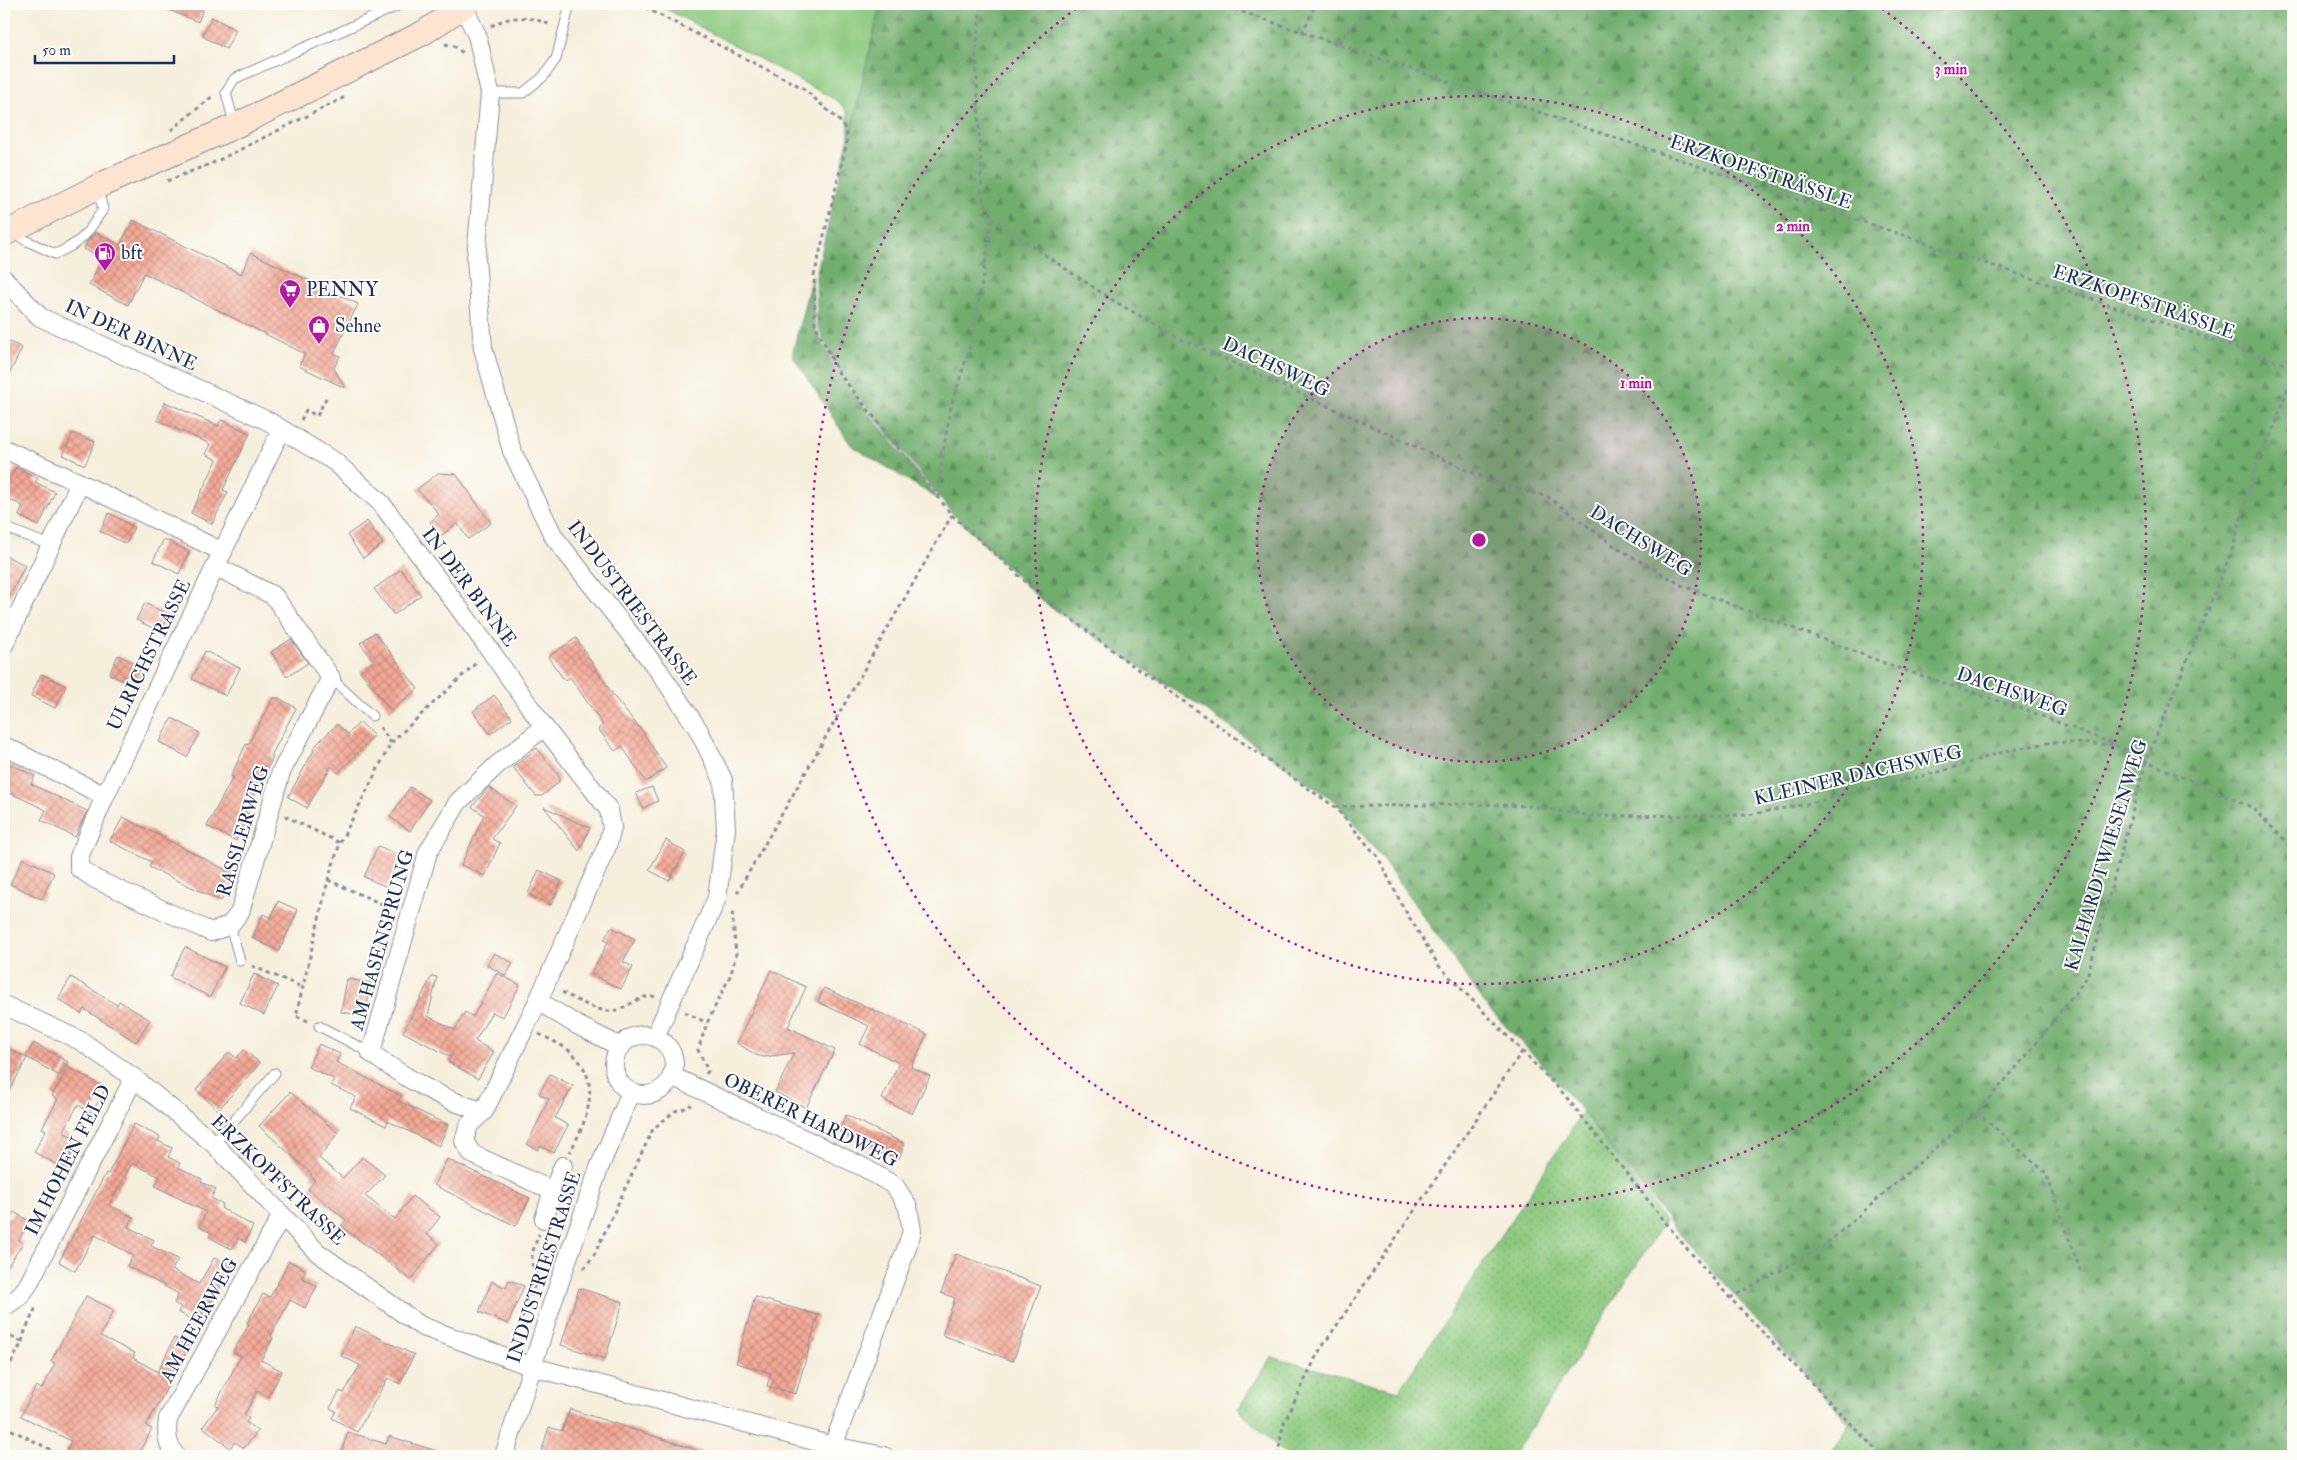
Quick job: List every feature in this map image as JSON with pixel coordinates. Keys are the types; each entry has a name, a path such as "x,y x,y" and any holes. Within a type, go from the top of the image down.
{"main road":[{"path":"7,232 97,187 235,126 423,33 465,5"}],"street":[{"name":"INDUSTRIESTRASSE","path":"465,5 477,35 490,93 476,259 483,348 512,451 554,536 659,671 698,729 723,780 726,829 717,898 655,1037"},
{"name":"IN DER BINNE","path":"4,280 40,317 268,421 335,462 381,503 490,650 544,727 609,810 612,828 607,846 538,1001"},
{"name":"ULRICHSTRASSE","path":"105,796 219,559 286,433"},
{"path":"4,449 80,483 219,559 274,596 331,678"},
{"path":"4,645 80,483"},
{"name":"RASSLERWEG","path":"105,796 78,857 79,868 95,879 211,932 230,925 240,912 281,772 331,678"},
{"name":"AM HASENSPRUNG","path":"484,1111 465,1107 389,1066 371,1053 428,852 458,802 497,765 544,727"},
{"path":"4,746 105,796"},
{"path":"553,1191 472,1154 464,1141 469,1125 484,1111 538,1001 577,1025 621,1047"},
{"name":"ERZKOPFSTRASSE","path":"4,1004 81,1041 134,1078 214,1144 317,1252 421,1326 533,1367"},
{"path":"655,1037 669,1049 674,1067 672,1076 667,1085 660,1091 650,1095 631,1092 620,1083 614,1061 621,1047 633,1038 655,1037"},
{"name":"OBERER HARDWEG","path":"672,1076 863,1167 895,1186 908,1207 912,1231 833,1446"},
{"name":"IM HOHEN FELD","path":"4,1307 19,1297 28,1285 134,1078"},
{"name":"INDUSTRIESTRASSE","path":"504,1456 599,1168 631,1092"},
{"path":"544,1219 563,1166"},
{"name":"AM HEERWEG","path":"170,1454 166,1432 168,1419 282,1214"},
{"path":"533,1367 833,1446 884,1456"}],"lane":[{"path":"235,126 226,93 234,79 402,4"},
{"path":"490,93 523,93 543,77 556,59 570,4"},
{"path":"7,232 55,254 75,246 93,225 102,209 97,187"},
{"path":"4,527 52,546"},
{"path":"331,678 372,716"},
{"path":"230,925 240,961"},
{"path":"319,1026 371,1053"},
{"path":"214,1144 274,1073"}],"path":[{"path":"638,4 803,88 842,124 848,138 814,276 815,324 838,372 952,515 1061,611 1140,671 1334,806 1378,857 1403,907 1440,966 1564,1093 1678,1238 1730,1298 1882,1456"},
{"path":"939,498 943,450 951,407 971,343 987,255 991,219 982,197 981,180 976,53 981,4"},
{"name":"ERZKOPFSTRÄSSLE","path":"1219,4 2293,367"},
{"path":"1302,33 1316,4"},
{"path":"1338,44 1372,4"},
{"path":"444,44 477,35 501,21 520,16 537,18 563,30"},
{"name":"DACHSWEG","path":"991,219 1114,301 1173,335 1491,481 1548,497 1616,546 1683,586 1895,667 2029,711 2116,745 2146,762 2251,807 2293,848"},
{"name":"KALHARDTWIESENWEG","path":"1730,1298 1823,1248 1977,1112 2029,1053 2087,977 2146,762 2233,548 2255,467 2275,425 2293,373"},
{"path":"286,433 306,410 317,416 328,396"},
{"path":"736,894 952,515"},
{"path":"296,1016 328,880 340,843 391,742 490,650"},
{"path":"372,716 391,742"},
{"name":"KLEINER DACHSWEG","path":"1334,806 1462,804 1528,806 1591,816 1748,815 1806,804 1939,772 2006,751 2053,742 2116,745"},
{"path":"271,809 340,843"},
{"path":"328,880 409,916"},
{"path":"580,1275 594,1255 653,1129 675,1111 689,1107 708,1071 698,1050 707,1023 728,983 736,954 732,911 734,903"},
{"path":"240,961 302,987"},
{"path":"546,984 581,1003 610,1011 626,1008 640,998 651,995 707,1023"},
{"path":"526,1027 564,1048 580,1062 588,1079 591,1094 586,1119 563,1166"},
{"path":"1278,1456 1282,1426 1318,1353 1523,1050"},
{"path":"1977,1112 2046,1173 2081,1273"},
{"path":"544,1219 532,1252 532,1266 538,1276 522,1318 527,1325 544,1331"},
{"path":"4,1333 22,1342 4,1376"},
{"path":"4,1426 62,1456"}],"green space":[{"path":"657,4 880,4 849,139 848,113 838,101"},
{"path":"880,4 2293,4 2293,1456 1888,1456 1849,1423 1678,1232 1583,1112 1541,1063 1489,1009 1381,857 1337,803 1230,727 1043,602 953,514 838,371 817,324 816,276"},
{"path":"812,275 814,325 837,373 938,499 851,445 792,355"},
{"path":"1583,1112 1665,1221 1513,1456 1287,1456 1238,1409 1271,1357 1399,1391"},
{"path":"1849,1423 1887,1456 1829,1456"}],"building":[{"path":"154,4 205,4 198,22"},
{"path":"212,17 236,30 226,49 202,36"},
{"path":"133,220 241,274 251,253 358,304 334,353 340,356 334,368 345,388 299,366 305,354 144,273 128,305 89,285 102,258 84,249 87,242 95,232 120,245"},
{"path":"4,339 22,348 4,385"},
{"path":"165,402 218,426 221,420 250,433 223,490 228,492 212,524 191,513 217,460 205,454 210,444 157,420"},
{"path":"73,433 95,442 85,465 63,455"},
{"path":"16,467 38,478 35,482 55,492 39,526 19,516 23,506 4,497 4,490"},
{"path":"438,473 456,474 491,523 468,539 457,523 441,536 430,522 439,514 417,489"},
{"path":"109,513 134,527 126,544 100,531"},
{"path":"367,521 383,544 363,558 347,535"},
{"path":"164,539 189,552 179,574 153,561"},
{"path":"4,555 25,565 4,608"},
{"path":"401,569 421,595 394,615 374,589"},
{"path":"145,603 169,615 161,632 136,620"},
{"path":"375,632 418,689 390,710 360,671 374,661 360,643"},
{"path":"576,638 615,698 642,731 666,768 646,782 622,746 615,751 598,729 603,725 570,677 565,681 548,657"},
{"path":"291,639 308,663 287,677 271,652"},
{"path":"205,651 240,668 226,696 192,679"},
{"path":"118,655 143,667 134,686 109,674"},
{"path":"41,674 66,686 55,708 31,696"},
{"path":"494,695 512,718 490,734 473,711"},
{"path":"273,698 279,698 296,708 245,812 250,815 236,841 207,826 233,777 231,776 246,744 248,745"},
{"path":"172,718 200,733 187,757 159,742"},
{"path":"360,722 374,736 338,773 331,766 307,808 288,797 314,750 313,748 337,724 348,734"},
{"path":"537,748 559,776 559,782 542,796 536,796 513,767"},
{"path":"4,761 35,776 31,784 87,811 75,837 41,820 46,810 4,790"},
{"path":"410,787 430,800 410,831 390,817"},
{"path":"489,787 516,806 492,839 500,843 485,876 461,865 484,815 472,807"},
{"path":"652,787 658,801 643,808 636,793"},
{"path":"544,807 590,828 579,851"},
{"path":"123,817 234,874 221,901 149,867 152,862 110,841"},
{"path":"666,840 685,852 669,881 649,870"},
{"path":"378,846 401,856 387,887 364,877"},
{"path":"23,858 54,873 42,899 10,884"},
{"path":"539,870 562,881 551,905 528,894"},
{"path":"278,901 298,910 279,951 252,938 263,914 271,918"},
{"path":"611,927 635,939 623,962 633,967 621,989 591,974 608,942 604,940"},
{"path":"185,947 225,967 210,997 170,977"},
{"path":"494,953 513,963 506,976 487,965"},
{"path":"771,970 806,987 788,1027 835,1050 806,1108 775,1092 794,1053 764,1057 756,1055 737,1043"},
{"path":"497,973 520,985 503,1017 492,1012 475,1041 494,1052 478,1079 448,1062 451,1057 403,1032 432,976 437,977 428,1016 455,1030 465,1012 473,1017"},
{"path":"254,974 278,986 264,1015 240,1003"},
{"path":"71,977 117,1005 119,1001 150,1020 136,1042 84,1009 81,1014 58,999"},
{"path":"347,979 371,983 365,1016 341,1012"},
{"path":"824,988 927,1034 911,1067 930,1076 912,1114 882,1099 899,1063 860,1044 869,1026 818,1002"},
{"path":"34,1043 68,1062 60,1076 26,1057"},
{"path":"319,1044 340,1054 336,1062 401,1096 398,1101 448,1125 439,1146 388,1121 386,1126 350,1108 356,1097 331,1085 334,1079 308,1067"},
{"path":"4,1046 27,1058 4,1101"},
{"path":"244,1050 260,1063 218,1110 196,1090 229,1052 236,1058"},
{"path":"68,1067 106,1088 92,1113 78,1105 63,1132 78,1140 63,1168 34,1152 46,1130 42,1128 58,1099 52,1096"},
{"path":"550,1074 573,1086 555,1118 568,1125 554,1153 540,1146 538,1150 527,1144 549,1099 539,1094"},
{"path":"290,1092 338,1133 319,1158 343,1178 362,1157 385,1175 365,1196 395,1219 412,1196 440,1217 427,1234 439,1244 411,1280 341,1226 346,1220 308,1189 315,1180 310,1175 312,1174 259,1126"},
{"path":"846,1115 905,1144 898,1160 839,1131"},
{"path":"134,1124 160,1137 158,1141 172,1148 168,1157 180,1163 178,1167 202,1179 201,1182 216,1189 211,1198 223,1204 221,1208 253,1226 245,1242 238,1238 232,1249 220,1243 209,1237 211,1233 199,1226 206,1212 155,1186 160,1177 132,1163 109,1205 133,1217 128,1227 154,1240 151,1246 178,1259 172,1270 199,1284 214,1258 230,1267 201,1319 196,1317 194,1321 178,1312 181,1307 174,1303 179,1294 127,1266 133,1255 95,1235 75,1271 59,1262"},
{"path":"447,1159 530,1198 516,1226 434,1185"},
{"path":"14,1212 29,1221 19,1240 23,1243 4,1272 4,1214 10,1218"},
{"path":"956,1254 1041,1286 1013,1361 942,1335 955,1298 941,1293"},
{"path":"289,1261 306,1270 302,1278 317,1286 305,1308 290,1300 261,1360 282,1371 268,1397 257,1391 244,1415 249,1418 246,1422 258,1431 244,1448 235,1442 230,1448 203,1427 218,1406 215,1405 241,1356 233,1352 249,1324 247,1323 263,1294 270,1297"},
{"path":"509,1280 524,1286 508,1324 479,1312 492,1281 506,1288"},
{"path":"579,1288 623,1302 605,1359 561,1345"},
{"path":"86,1296 114,1310 100,1336 135,1353 133,1358 158,1372 174,1338 190,1346 146,1426 152,1429 137,1456 64,1456 71,1441 21,1416 36,1386 42,1389 55,1363 51,1361"},
{"path":"755,1297 818,1315 796,1394 767,1386 771,1373 736,1363"},
{"path":"355,1326 414,1355 400,1384 388,1378 357,1432 332,1418 336,1411 330,1408 340,1391 344,1393 360,1365 341,1356"},
{"path":"570,1409 706,1453 705,1456 540,1456 549,1427 562,1431"},
{"path":"348,1432 386,1444 389,1436 443,1453 442,1456 340,1456"}],"place":[{"name":"bft","path":"105,272"},
{"name":"PENNY","path":"290,309"},
{"name":"Sehne","path":"319,345"}]}
